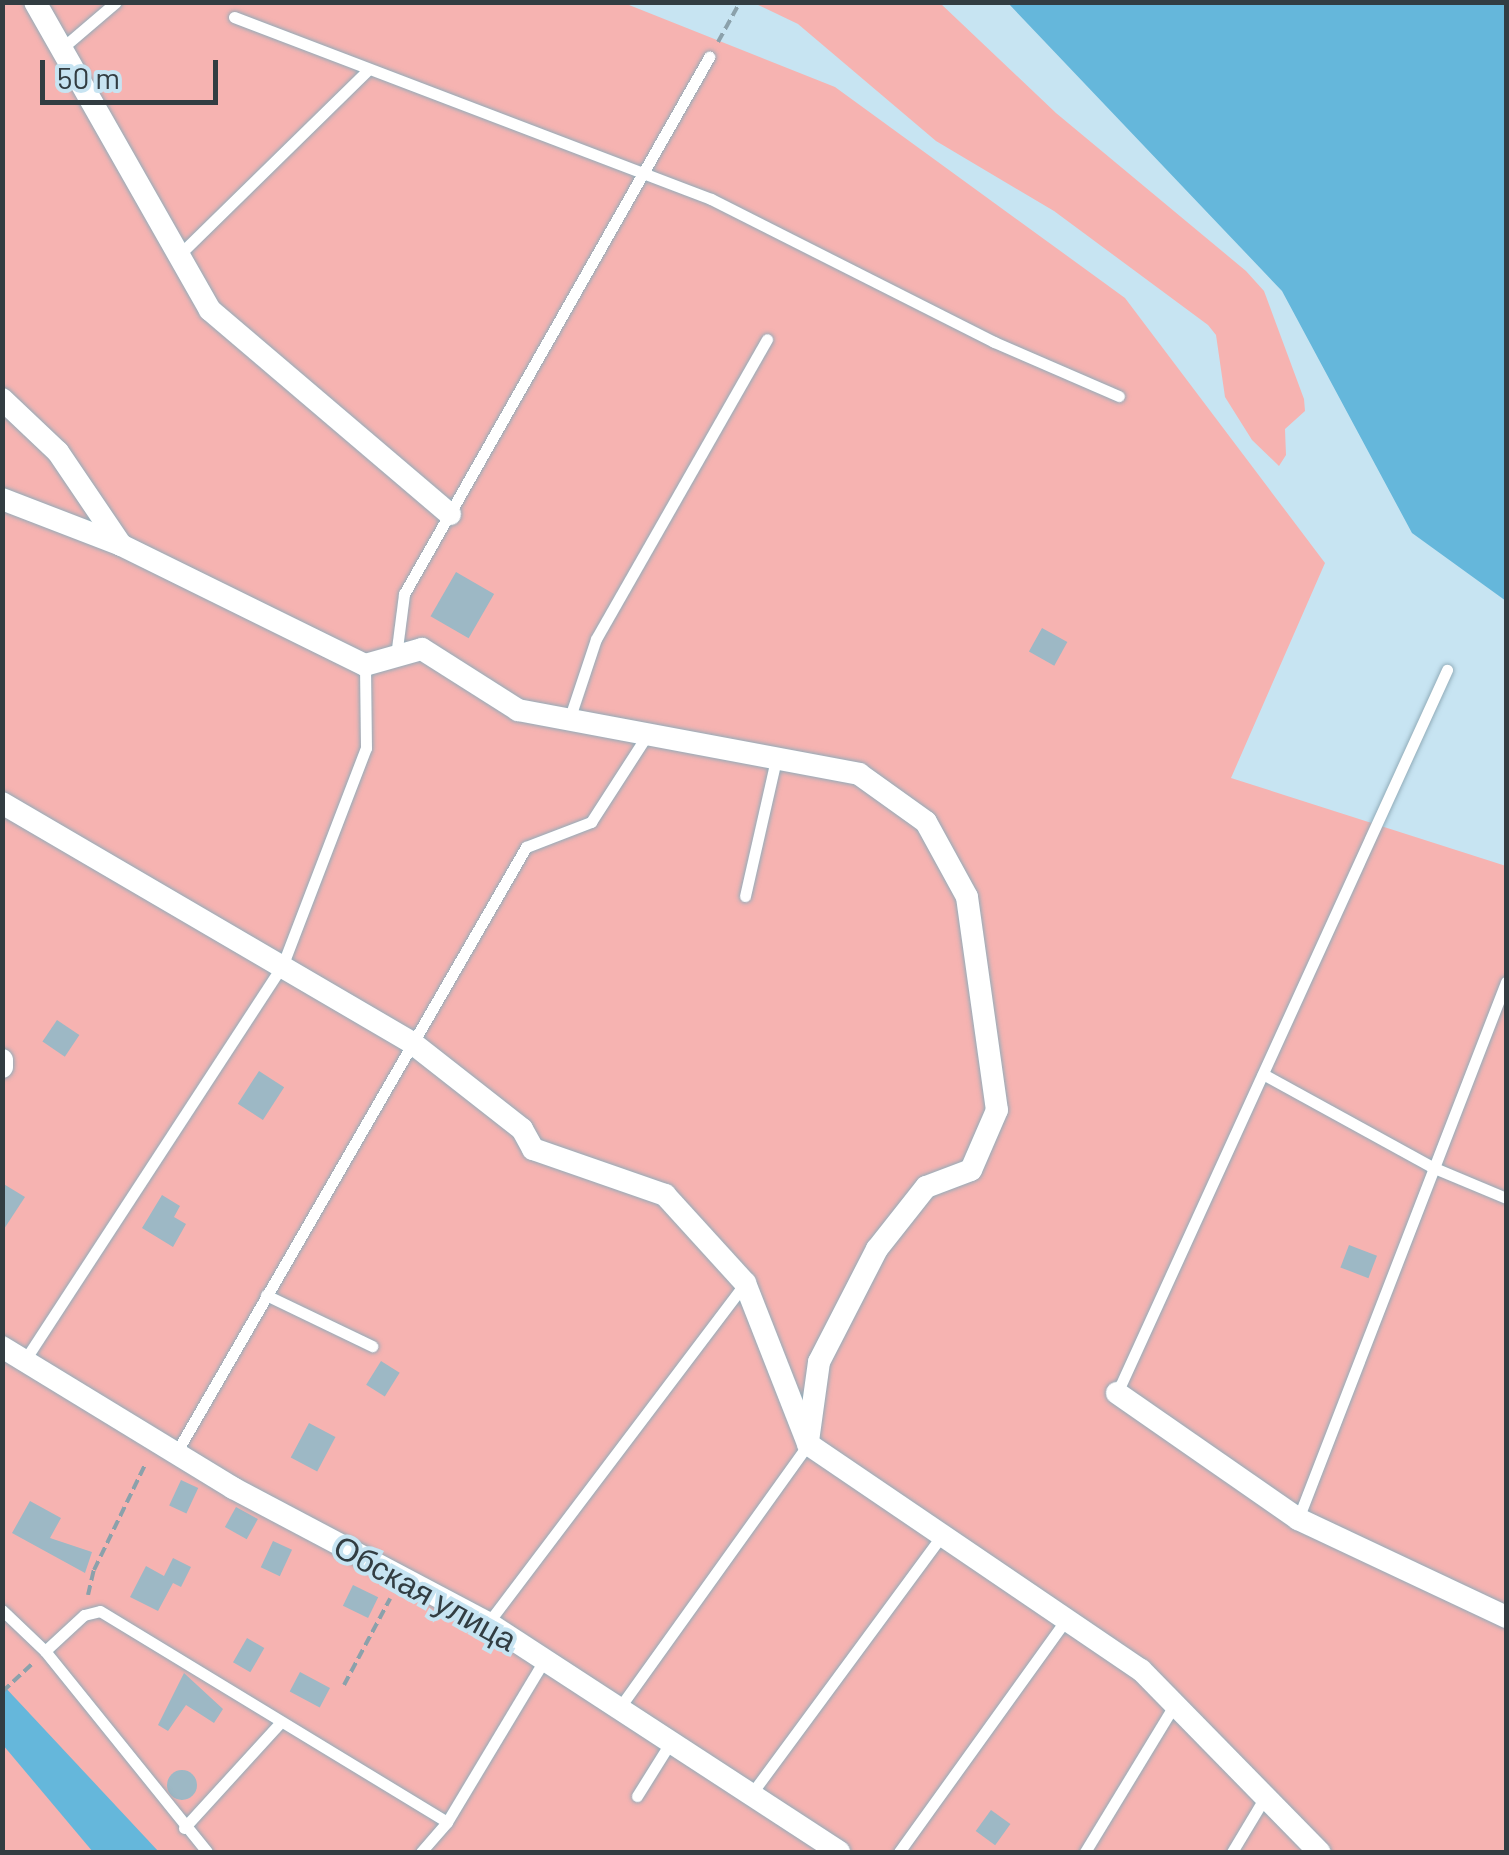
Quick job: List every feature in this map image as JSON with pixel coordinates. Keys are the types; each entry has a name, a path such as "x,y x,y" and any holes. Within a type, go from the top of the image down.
{"street":[{"path":"35,2 210,310 450,514"},
{"path":"2,399 58,452 121,545"},
{"path":"2,499 121,545 365,664 422,649 518,710 859,774 926,822 967,897 997,1110 970,1170 926,1187 877,1249 819,1362 808,1444"},
{"path":"2,803 411,1042 522,1129 533,1149 665,1195 745,1283 808,1444 1142,1670 1320,1852"},
{"name":"Обская улица","path":"2,1347 176,1453 488,1623 840,1852"},
{"path":"1117,1393 1298,1519 1506,1617"}],"lane":[{"path":"61,48 116,2"},
{"path":"234,17 711,199 994,342 1119,396"},
{"path":"396,656 404,594 709,57"},
{"path":"178,255 369,69"},
{"path":"568,720 596,639 767,339"},
{"path":"25,1360 283,964 366,748 365,664"},
{"path":"1117,1393 1447,670"},
{"path":"176,1453 526,847 592,822 647,735"},
{"path":"745,896 776,760"},
{"path":"1298,1519 1506,982"},
{"path":"1263,1074 1432,1168 1506,1198"},
{"path":"488,1623 745,1283"},
{"path":"266,1296 372,1346"},
{"path":"620,1706 808,1444"},
{"path":"752,1793 941,1537"},
{"path":"2,1610 45,1651 207,1852"},
{"path":"45,1651 84,1615 100,1611 278,1724 447,1822"},
{"path":"899,1852 1066,1620"},
{"path":"421,1852 447,1822 545,1659"},
{"path":"1085,1852 1175,1704"},
{"path":"184,1828 278,1724"},
{"path":"637,1796 672,1740"},
{"path":"1232,1852 1265,1797"}],"path":[{"path":"709,57 740,2"},
{"path":"84,1615 94,1570 151,1454 176,1453"},
{"path":"344,1685 402,1577"},
{"path":"2,1692 45,1651"}],"shaded area":[{"path":"3,3 624,3 835,87 1125,298 1325,563 1231,778 1506,866 1506,1852 3,1852"},
{"path":"754,3 940,3 1056,113 1246,271 1264,291 1304,399 1305,411 1285,429 1286,455 1279,466 1252,440 1225,397 1216,335 1208,325 1054,211 936,141 798,24"}],"water":[{"path":"1008,3 1506,3 1506,601 1412,533 1282,291"},
{"path":"2,1685 159,1852 93,1852 3,1745"}],"building":[{"path":"456,572 494,594 469,638 430,616"},
{"path":"1042,628 1067,642 1054,666 1029,652"},
{"path":"57,1020 79,1035 65,1057 42,1042"},
{"path":"259,1071 284,1087 263,1120 238,1104"},
{"path":"2,1183 25,1197 2,1232"},
{"path":"162,1195 180,1206 174,1217 186,1224 173,1247 142,1228"},
{"path":"1349,1245 1377,1256 1368,1278 1340,1267"},
{"path":"381,1361 400,1373 385,1396 366,1385"},
{"path":"309,1423 335,1437 317,1472 291,1457"},
{"path":"181,1480 198,1488 186,1513 169,1505"},
{"path":"30,1501 61,1518 50,1538 92,1552 85,1573 12,1533"},
{"path":"236,1507 258,1519 247,1539 225,1527"},
{"path":"273,1541 292,1550 280,1576 261,1567"},
{"path":"173,1558 191,1567 181,1587 173,1583 158,1611 130,1597 146,1566 164,1576"},
{"path":"353,1585 378,1597 368,1618 343,1606"},
{"path":"247,1638 264,1648 250,1672 233,1662"},
{"path":"300,1672 330,1688 320,1707 290,1691"},
{"path":"184,1673 223,1709 214,1723 186,1705 168,1731 158,1725"},
{"path":"182,1770 192,1775 197,1785 192,1795 182,1800 172,1795 167,1785 172,1775"},
{"path":"991,1810 1010,1824 995,1845 976,1831"}]}
